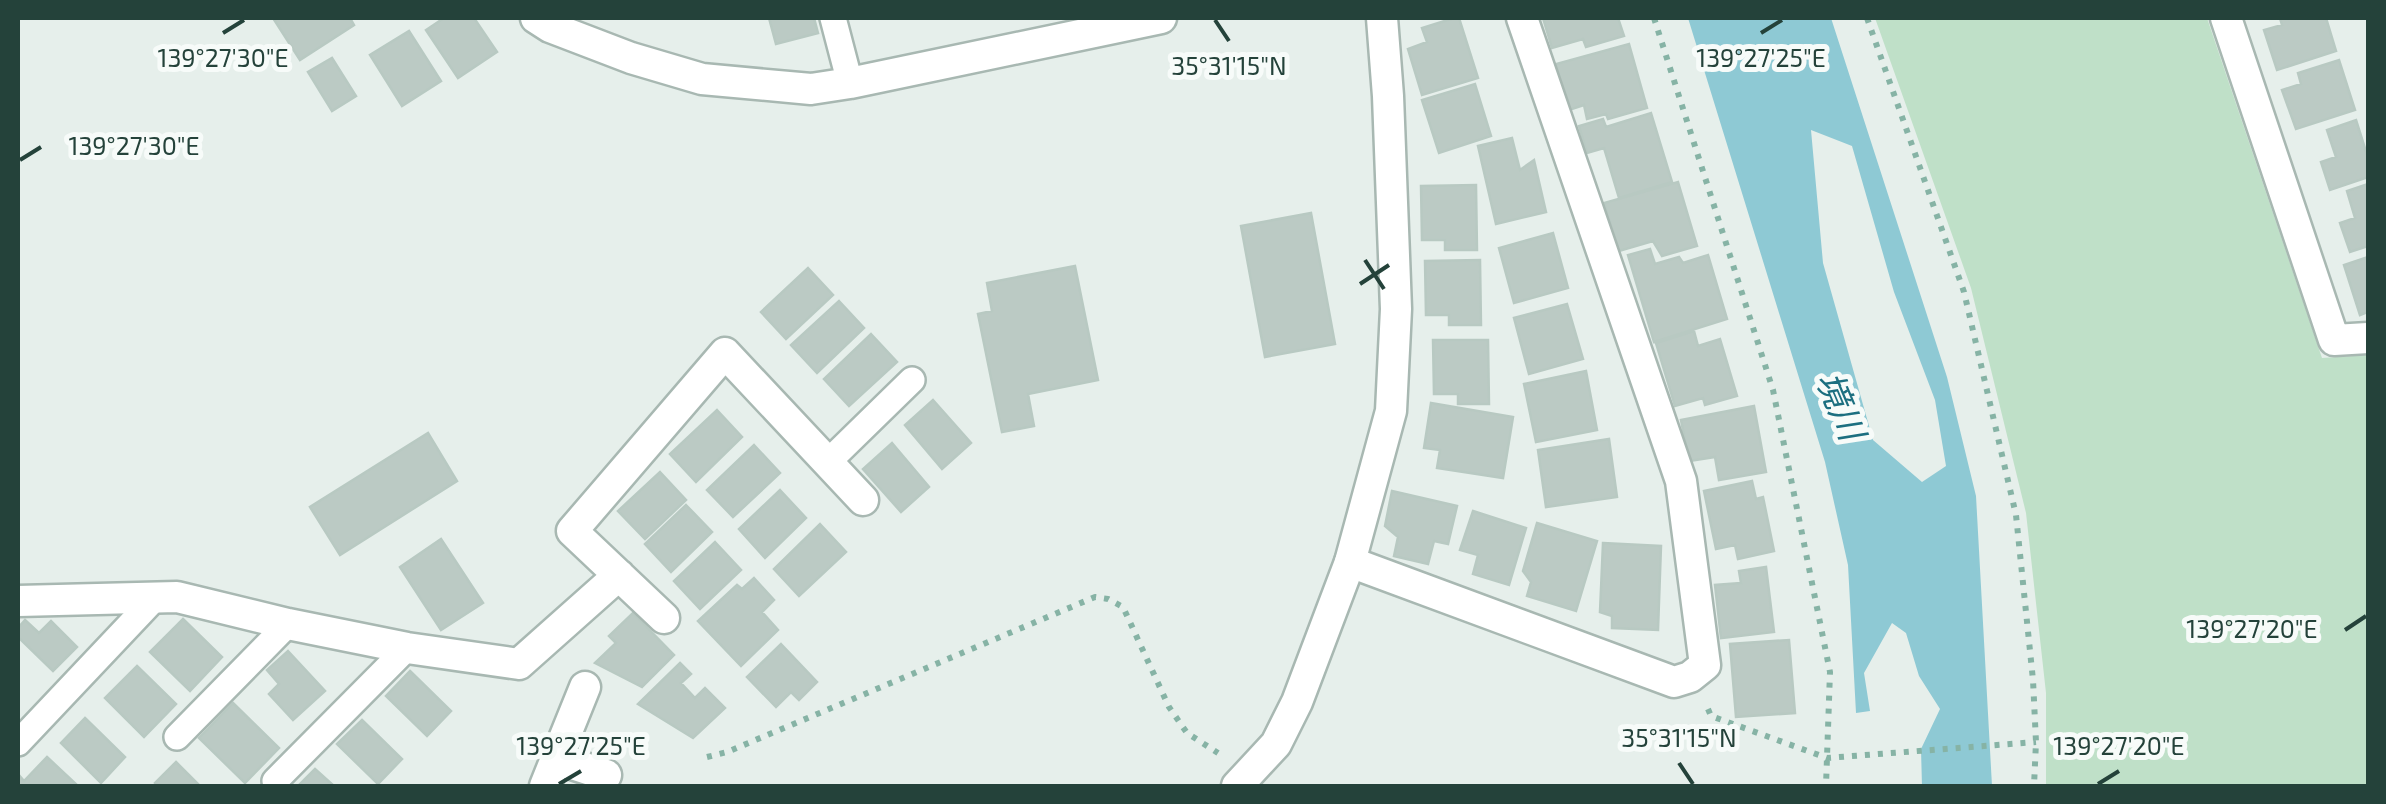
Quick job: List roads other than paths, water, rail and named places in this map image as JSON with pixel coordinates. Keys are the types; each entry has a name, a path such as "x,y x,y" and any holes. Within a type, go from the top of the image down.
{"street":[{"path":"536,18 631,58 702,79 811,89 1141,20"},
{"path":"1244,780 1276,744 1298,702 1350,562 1391,412 1396,308 1385,18"},
{"path":"1350,562 1674,682 1690,677 1705,665 1682,481 1522,18"},
{"path":"2226,18 2334,340 2368,338"},
{"path":"664,618 572,531 725,353 864,500"},
{"path":"18,601 178,597 407,648 518,664 619,574"},
{"path":"585,688 551,773 606,776"}],"lane":[{"path":"833,18 850,83"},
{"path":"828,462 912,380"},
{"path":"18,743 156,597"},
{"path":"177,737 288,624"},
{"path":"275,781 407,648"}],"water":[{"name":"境川","path":"1688,18 1831,18 1947,377 1976,496 1992,786 1922,786 1921,749 1940,709 1919,676 1906,633 1892,623 1864,673 1870,711 1856,713 1848,565 1825,462","holes":["1811,130 1852,146 1894,292 1935,400 1946,466 1922,482 1873,440 1823,263"]}]}
